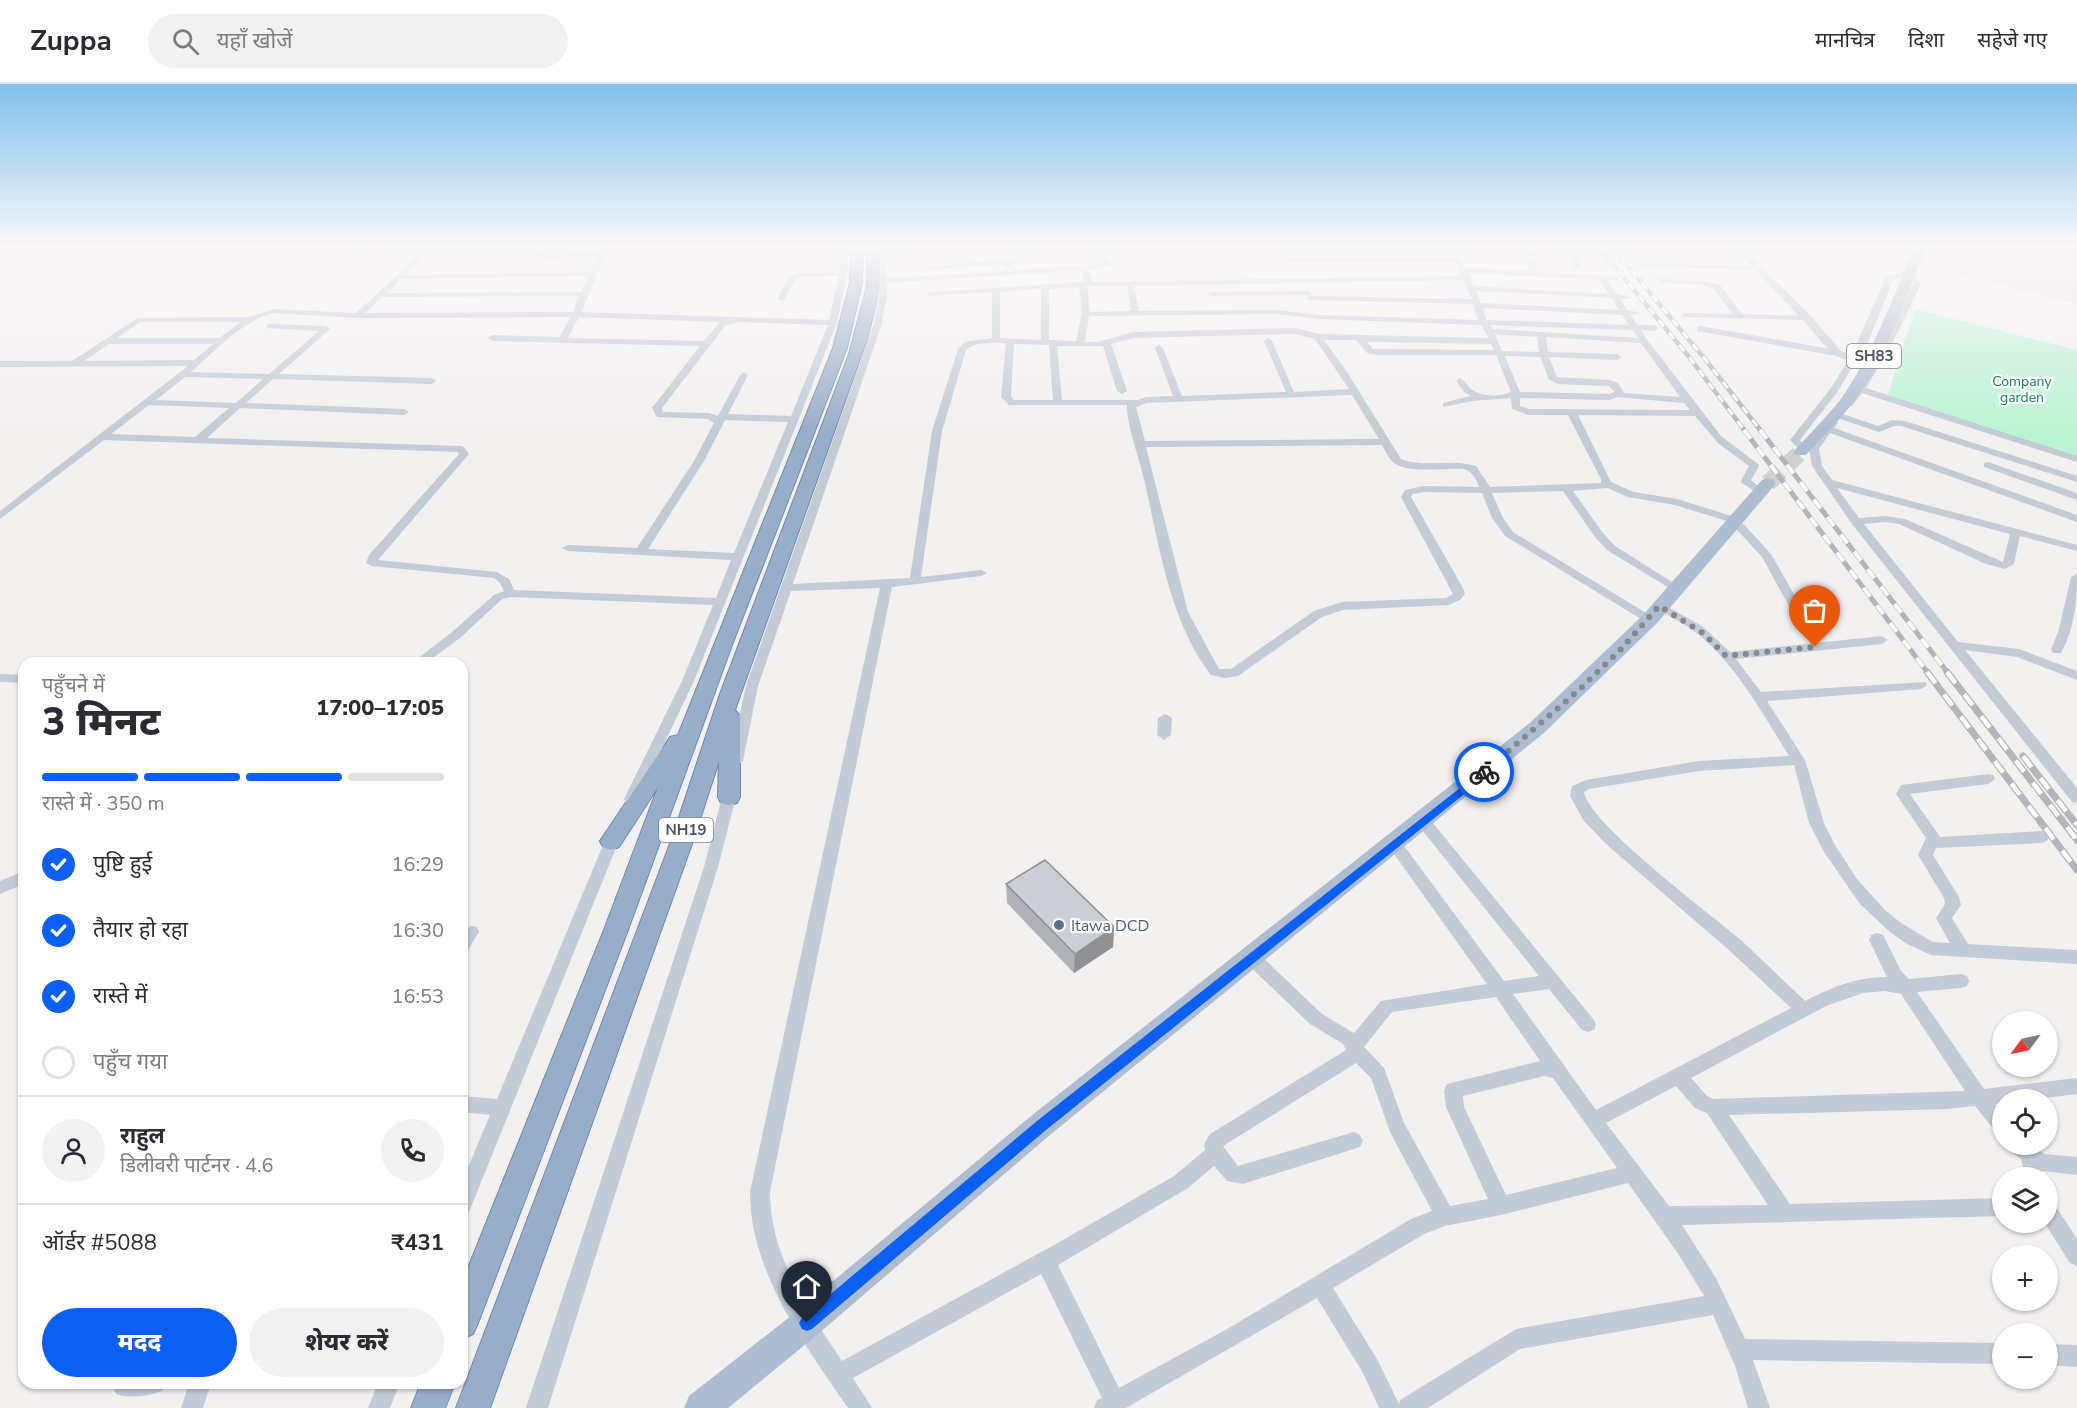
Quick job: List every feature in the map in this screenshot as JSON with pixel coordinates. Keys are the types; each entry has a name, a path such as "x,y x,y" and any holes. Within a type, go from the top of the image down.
{"highway":[{"name":"NH19","path":"468,1308 840,348 850,308"},
{"name":"NH19","path":"473,1408 682,841 730,694 856,354 867,308"},
{"path":"729,796 730,694"},
{"path":"611,841 698,710"},
{"path":"429,1408 436,1389"}],"main road":[{"name":"SH83","path":"1802,451 1849,398 1862,379 1894,308"},
{"path":"701,1408 807,1323 1041,1125 1538,727 1662,605 1764,488"}],"street":[{"path":"357,316 366,308"},
{"path":"562,340 579,308"},
{"path":"468,1191 611,841 688,681 794,419 832,322 835,308"},
{"path":"537,1408 711,867 729,796 752,686 877,326 880,308"},
{"path":"996,308 996,340"},
{"path":"1046,308 1058,403"},
{"path":"1080,344 1086,308"},
{"path":"1135,308 1136,314"},
{"path":"1316,308 1330,337"},
{"path":"1478,308 1516,393 1515,407 1521,410 1572,413 1698,413"},
{"path":"1547,308 1638,313"},
{"path":"1621,308 1687,400 1725,445 1750,460 1754,466 1746,481 1764,488"},
{"path":"1733,308 1739,316"},
{"path":"1797,308 1837,353"},
{"path":"1802,451 1795,440 1835,388 1852,359 1857,357 1877,308"},
{"path":"1905,308 1862,390 1828,429 1814,454 1817,466 1856,522 2077,798"},
{"path":"0,516 184,374 251,319 273,311 357,316 576,314 832,322"},
{"path":"1086,314 1276,312 1322,317 1482,320 1654,328"},
{"path":"1686,315 1807,318"},
{"path":"75,363 133,322 143,319 251,319"},
{"path":"730,320 722,324 656,411 664,415 709,416 719,420 794,419"},
{"path":"198,440 326,329 270,326"},
{"path":"1700,329 1837,353 1852,359"},
{"path":"915,581 938,431 951,381 962,349 979,341 1080,344 1106,343 1122,337 1146,334 1295,331 1318,337 1494,341"},
{"path":"1490,331 1645,341"},
{"path":"1541,333 1544,355 1553,380 1610,383 1615,385 1620,393 1618,395"},
{"path":"1318,337 1393,457 1402,464 1458,465 1472,468 1477,471 1499,524 1509,534 1662,605 1703,633 1726,656 1758,697 1798,760 1819,830 1836,861 1866,898 1900,931 1918,943 1931,948 2077,957"},
{"path":"492,338 706,344"},
{"path":"1361,339 1368,349 1374,352 1498,352 1617,357"},
{"path":"106,341 222,341"},
{"path":"1010,341 1006,397 1018,404 1136,402 1354,392"},
{"path":"1268,341 1291,394"},
{"path":"1106,343 1122,391"},
{"path":"1159,348 1179,399"},
{"path":"0,364 196,363"},
{"path":"184,374 432,381"},
{"path":"641,551 699,461 744,375"},
{"path":"1460,381 1467,390 1481,397"},
{"path":"1862,390 2077,459"},
{"path":"1446,405 1481,397 1514,396 1618,395 1687,400"},
{"path":"147,402 404,412"},
{"path":"1136,402 1131,406 1131,411 1182,612 1208,663 1215,672 1225,674 1234,673 1318,614 1329,609 1342,606 1448,601 1456,598 1459,594 1457,588 1406,497 1409,492 1424,489 1567,489 1603,487 1606,484"},
{"path":"1572,413 1596,457 1606,484 1642,498 1677,502 1734,520 1767,556 1793,603"},
{"path":"1840,416 1879,429 1892,423 1902,423 2077,479"},
{"path":"1828,429 2077,519"},
{"path":"102,437 461,449 464,454 373,557 372,563 497,575 505,580 510,593"},
{"path":"1139,444 1384,442"},
{"path":"1988,465 2077,497"},
{"path":"1828,482 2077,548"},
{"path":"1567,489 1611,548 1662,605"},
{"path":"1856,522 1886,519 1901,521 1990,562 2005,566 2008,564 2016,532"},
{"path":"568,548 739,557"},
{"path":"786,588 888,584 981,573"},
{"path":"2057,650 2065,629 2077,577"},
{"path":"861,1408 807,1323 770,1253 761,1223 760,1192 888,584"},
{"path":"426,657 456,635 498,597 510,593 720,602"},
{"path":"1726,656 1882,640"},
{"path":"1954,645 2019,653 2077,676"},
{"path":"0,678 18,679"},
{"path":"1758,697 1921,685"},
{"path":"1164,735 1165,718"},
{"path":"1798,760 1669,770 1586,785 1577,790 1577,796 1589,818 1611,840 1736,946 1803,1010"},
{"path":"1963,950 1944,918 1953,905 1950,897 1924,855 1932,843 1931,832 1904,794 1906,789 1988,779"},
{"path":"1423,821 1588,1025"},
{"path":"1932,843 2042,837"},
{"path":"1394,843 1466,938 1558,1072 1687,1250 1718,1304 1751,1379 1759,1408"},
{"path":"0,888 18,880"},
{"path":"1877,940 1895,976 1907,989 1911,999 1992,1113"},
{"path":"1251,957 1316,1019 1341,1033 1378,1074 1396,1126 1445,1216"},
{"path":"1354,1141 1234,1175 1215,1153 1213,1144 1216,1140 1351,1058 1355,1048 1387,1006 1553,981"},
{"path":"1907,989 1912,985 1961,981"},
{"path":"1593,1121 1803,1010 1853,988 1883,982 1907,989"},
{"path":"1501,1206 1455,1107 1453,1090 1544,1068 1558,1072"},
{"path":"1678,1076 1701,1102 1713,1107 1948,1101 2077,1086"},
{"path":"468,1105 502,1108"},
{"path":"1713,1107 1785,1214"},
{"path":"838,1375 1045,1261 1183,1180 1215,1153"},
{"path":"2030,1155 2042,1164 2077,1166"},
{"path":"1045,1261 1110,1405 1418,1226 1445,1216 1501,1206 1632,1173"},
{"path":"1663,1216 1992,1207"},
{"path":"2058,1227 2077,1256"},
{"path":"1320,1285 1370,1366 1390,1408"},
{"path":"1408,1408 1516,1339 1718,1304"},
{"path":"1737,1348 1992,1354"},
{"path":"2058,1355 2077,1356"},
{"path":"192,1408 198,1389"},
{"path":"379,1408 387,1389"}],"green space":[{"name":"Company garden","path":"1915,309 2077,350 2077,461 1886,401"}],"building":[{"path":"1045,860 1114,927 1075,954 1006,884"}],"tunnel":[{"path":"1768,483 1801,452"}],"railway":[{"path":"1649,308 1745,431"},
{"path":"1662,308 1761,431"},
{"path":"1744,430 1928,673"},
{"path":"1760,430 1948,673"},
{"path":"1927,672 2077,870"},
{"path":"1947,672 2077,840"},
{"path":"2023,756 2077,825"}],"way so far":[{"path":"1484,772 1579,690 1650,619 1659,606 1687,621 1726,656 1815,647"}],"place":[{"name":"Itawa DCD","path":"1059,925"}],"route":[{"path":"807,1323 1041,1125 1484,772"}]}
